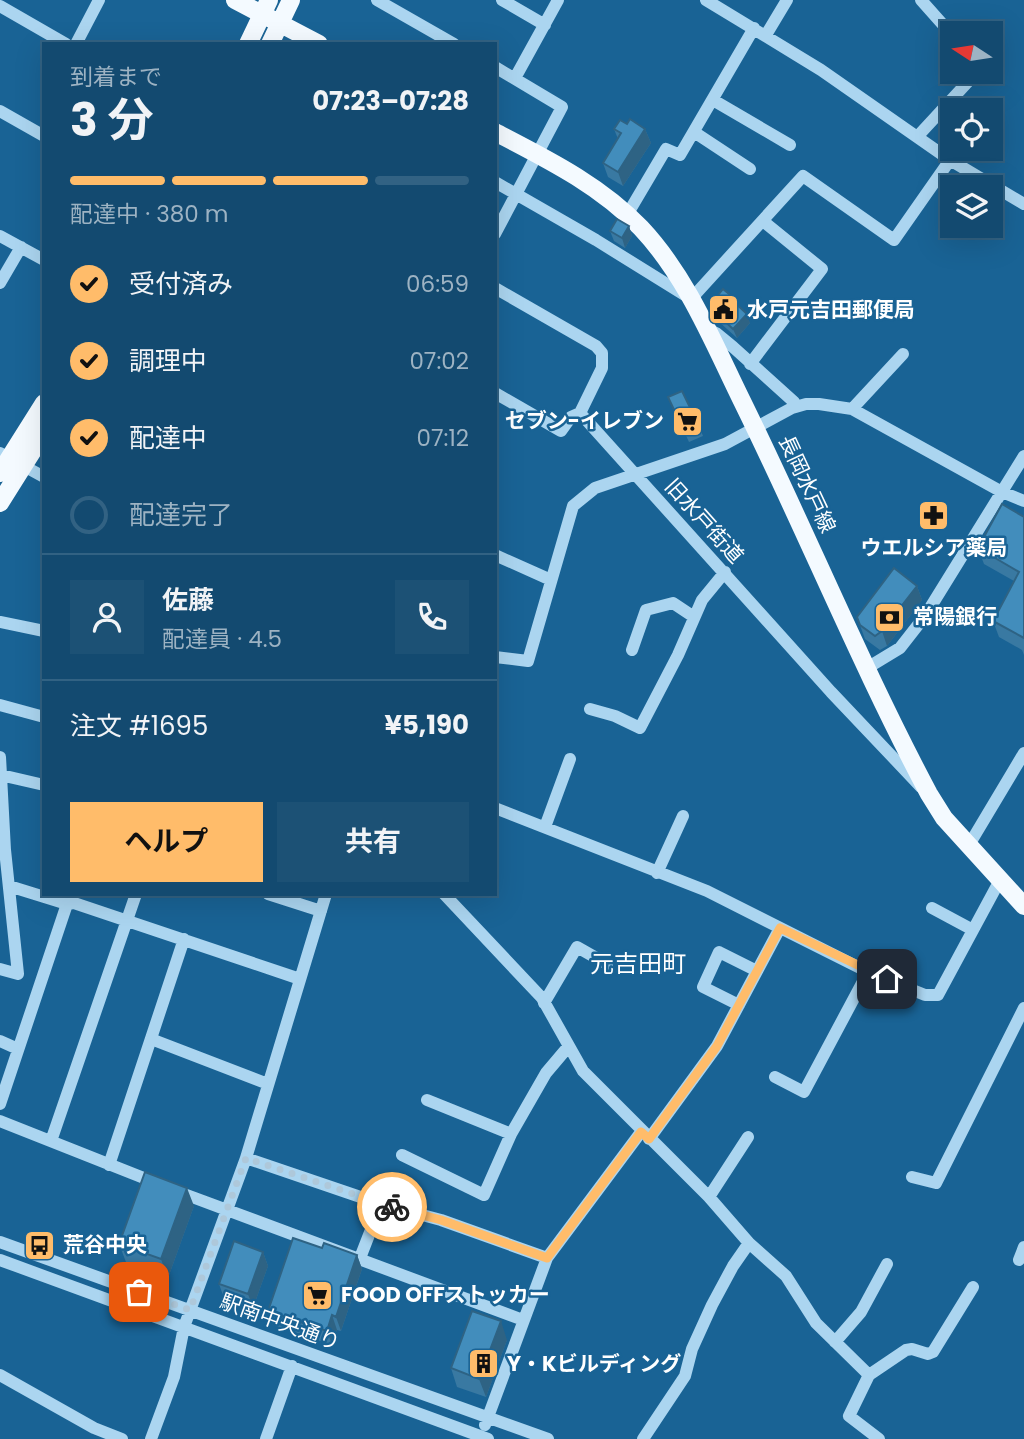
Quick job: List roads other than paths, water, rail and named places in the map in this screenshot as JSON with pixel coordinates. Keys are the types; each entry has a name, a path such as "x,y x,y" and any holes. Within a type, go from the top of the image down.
{"main road":[{"path":"235,0 266,7 281,23 315,42"},
{"path":"271,42 291,0"},
{"path":"249,42 266,7"},
{"name":"長岡水戸線","path":"497,133 577,176 627,215 658,248 691,299 706,329 929,794 944,818 1024,906"},
{"path":"0,503 8,462 42,406"},
{"path":"8,462 42,435"}],"street":[{"path":"77,42 99,0"},
{"path":"377,0 450,42"},
{"path":"502,0 545,24"},
{"path":"515,78 558,0"},
{"path":"706,0 722,4 754,28 821,69 940,153"},
{"path":"766,35 787,0"},
{"path":"921,0 940,21"},
{"path":"0,6 63,42"},
{"path":"627,215 666,149 680,155 754,28"},
{"path":"497,68 562,107 497,230"},
{"path":"917,137 966,84"},
{"path":"713,100 790,145"},
{"path":"0,111 42,135"},
{"path":"694,132 750,169"},
{"path":"497,183 691,299 764,222 803,176 894,240 949,161"},
{"path":"952,161 1024,204"},
{"path":"750,364 822,270 764,222"},
{"path":"0,236 42,259"},
{"path":"0,283 21,247"},
{"path":"497,289 596,346 603,359 602,368 580,413 571,417 561,431 497,394"},
{"path":"706,329 716,333 794,402 796,407"},
{"path":"852,409 903,354"},
{"path":"497,657 528,661 573,506 595,488 725,444 796,407 820,404 852,409 1002,492 1024,501"},
{"name":"旧水戸街道","path":"580,413 888,755 929,794"},
{"path":"867,668 890,656 912,634 1024,456"},
{"path":"8,462 42,476"},
{"path":"497,556 551,580"},
{"path":"590,709 615,716 640,728 702,600 725,572"},
{"path":"632,650 646,610 673,603 694,617"},
{"path":"0,622 42,631"},
{"path":"0,705 42,716"},
{"path":"969,845 1024,753"},
{"path":"0,757 2,849 9,886 18,974 0,969"},
{"path":"545,827 570,759"},
{"path":"1,775 42,785"},
{"path":"497,809 707,891 868,972 925,995 938,995 1000,880"},
{"path":"657,873 683,816"},
{"path":"9,886 67,904 74,903 300,979"},
{"path":"51,1141 135,896"},
{"path":"274,896 321,911"},
{"path":"151,1439 174,1377 184,1327 246,1158 325,896"},
{"path":"446,896 544,1003 583,1070 709,1197 749,1243 786,1276 816,1323 869,1375"},
{"path":"0,1104 67,904"},
{"path":"932,908 973,930"},
{"path":"483,1438 488,1417 547,1258 717,1046 780,928"},
{"path":"109,1165 184,939"},
{"path":"544,1003 577,947 607,964"},
{"path":"739,1004 704,987 719,953 757,971"},
{"path":"775,1077 804,1093 868,972"},
{"path":"912,1177 936,1183 1024,1008"},
{"path":"151,1039 268,1084"},
{"path":"0,1041 18,1049"},
{"path":"402,1154 484,1195 511,1134 546,1073 568,1047"},
{"path":"426,1100 511,1134"},
{"path":"0,1121 109,1165 523,1320"},
{"path":"709,1197 748,1136"},
{"path":"246,1158 381,1204 441,1220 547,1258"},
{"path":"360,1258 381,1204"},
{"name":"駅南中央通り","path":"0,1242 548,1439"},
{"path":"643,1439 685,1376 692,1349 712,1305 749,1243"},
{"path":"1019,1260 1024,1247"},
{"name":"駅南中央通り","path":"0,1260 483,1438"},
{"path":"835,1342 861,1312 887,1264"},
{"path":"879,1439 849,1416 869,1375 906,1350 928,1354 933,1352 973,1287"},
{"path":"266,1439 292,1366"},
{"path":"0,1375 94,1428 122,1439"}],"place":[{"name":"水戸元吉田郵便局","path":"724,310"},
{"name":"セブン-イレブン","path":"687,421"},
{"name":"ウエルシア薬局","path":"934,516"},
{"name":"常陽銀行","path":"890,617"},
{"name":"荒谷中央","path":"40,1245"},
{"name":"FOOD OFFストッカー","path":"318,1295"},
{"name":"Y・Kビルディング","path":"484,1364"}],"district":[{"name":"元吉田町","path":"638,964"}]}
